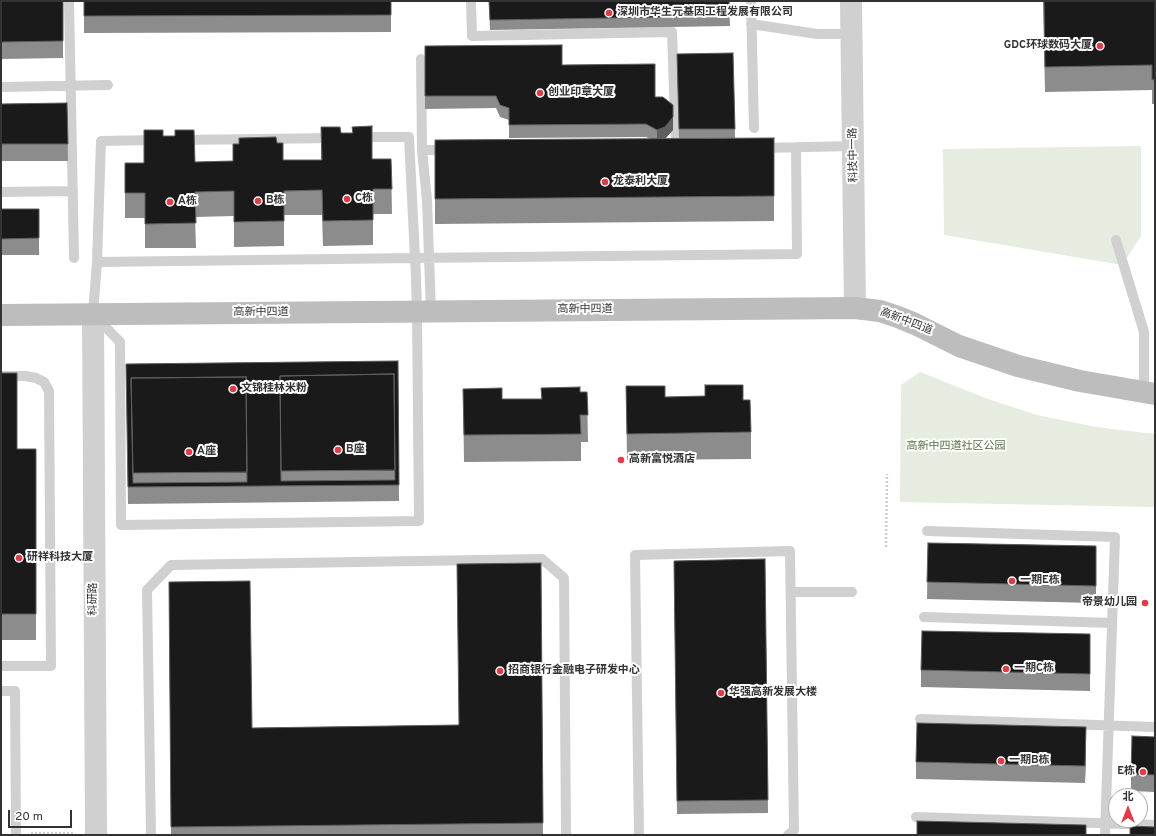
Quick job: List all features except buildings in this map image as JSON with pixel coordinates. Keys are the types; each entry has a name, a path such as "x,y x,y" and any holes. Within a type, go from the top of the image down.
{"main road":[{"name":"高新中四道","path":"1,315 855,308 880,311 898,317 916,324 959,346 1018,366 1080,381 1149,393"}],"street":[{"name":"科技中一路","path":"851,1 855,308"},
{"name":"科研路","path":"88,834 93,314"}],"lane":[{"path":"69,1 74,258"},
{"path":"471,1 472,36 672,32 676,147"},
{"path":"751,1 754,128"},
{"path":"751,24 817,34 852,34"},
{"path":"421,59 422,150 431,200 430,258 424,312 419,521 122,525 120,342 93,314 97,262 101,141 409,137 415,258 424,312"},
{"path":"1,87 108,84"},
{"path":"747,148 854,146"},
{"path":"97,262 797,254 796,147"},
{"path":"422,150 462,150"},
{"path":"1,192 73,191"},
{"path":"1116,240 1144,332 1149,393"},
{"path":"1,376 25,376 36,378 44,382 49,392 51,666 1,666"},
{"path":"927,531 1115,537 1105,835"},
{"path":"639,835 635,555 790,552 794,830 788,835"},
{"path":"151,835 147,590 171,565 542,559 564,578 566,835"},
{"path":"791,592 852,592"},
{"path":"924,617 1112,623"},
{"path":"1,691 15,691 16,834"},
{"path":"920,719 1155,727"},
{"path":"916,817 1155,825"}],"path":[{"path":"886,546 887,474"},
{"path":"16,834 88,834"}],"green space":[{"path":"1141,146 1141,236 1122,265 944,235 943,149"},
{"name":"高新中四道社区公园","path":"920,372 988,399 1037,415 1096,427 1155,434 1155,507 900,502 901,385"}],"place":[{"name":"深圳市华生元基因工程发展有限公司","path":"609,13"},
{"name":"GDC环球数码大厦","path":"1100,46"},
{"name":"创业印章大厦","path":"540,93"},
{"name":"龙泰利大厦","path":"605,182"},
{"name":"C栋","path":"347,199"},
{"name":"B栋","path":"258,201"},
{"name":"A栋","path":"170,202"},
{"name":"文锦桂林米粉","path":"233,389"},
{"name":"B座","path":"338,450"},
{"name":"A座","path":"189,452"},
{"name":"高新富悦酒店","path":"621,460"},
{"name":"研祥科技大厦","path":"19,558"},
{"name":"一期E栋","path":"1012,581"},
{"name":"帝景幼儿园","path":"1145,603"},
{"name":"一期C栋","path":"1006,669"},
{"name":"招商银行金融电子研发中心","path":"500,671"},
{"name":"华强高新发展大楼","path":"721,693"},
{"name":"一期B栋","path":"1001,761"},
{"name":"E栋","path":"1143,772"}]}
